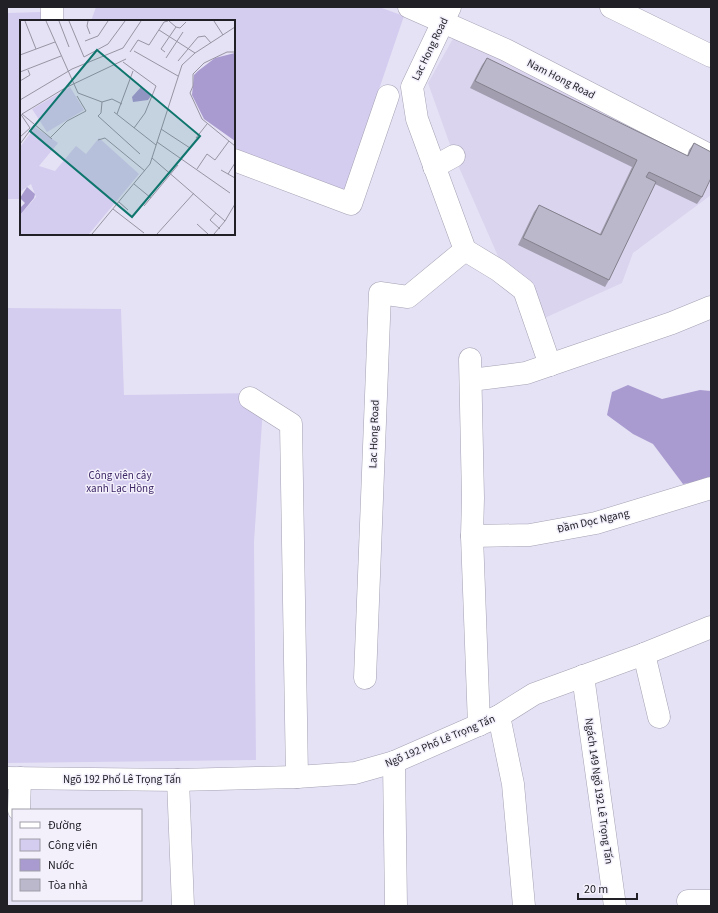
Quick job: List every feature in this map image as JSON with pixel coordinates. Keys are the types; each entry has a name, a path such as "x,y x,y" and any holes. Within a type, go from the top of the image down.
{"street":[{"path":"52,7 52,20"},
{"name":"Nam Hong Road","path":"409,7 447,14 506,50 711,156"},
{"path":"610,7 711,56"},
{"name":"Lac Hong Road","path":"365,678 380,292 408,297 466,250 417,119 412,87 447,14"},
{"path":"235,160 351,204 388,96"},
{"path":"434,166 454,156"},
{"path":"466,250 498,270 524,290 550,365"},
{"path":"471,380 526,373 672,323 711,307"},
{"path":"470,359 473,498 472,536 479,725"},
{"path":"250,398 291,424 297,777"},
{"name":"Đầm Dọc Ngang","path":"472,536 530,535 596,523 711,488"},
{"name":"Ngõ 192 Phố Lê Trọng Tấn","path":"14,778 178,780 297,777 355,773 394,762 479,725 499,716 534,694 644,654 711,627"},
{"path":"644,654 659,717"},
{"name":"Ngách 149 Ngõ 192 Lê Trọng Tấn","path":"583,676 615,906"},
{"path":"499,716 513,784 524,906"},
{"path":"394,762 396,906"},
{"path":"14,778 19,809"},
{"path":"178,780 183,906"},
{"path":"688,901 711,901"}],"shaded area":[{"path":"455,35 711,161 711,195 633,253 622,283 538,321 501,263 454,156 428,83"}],"green space":[{"path":"96,7 379,7 404,16 344,192 235,154 235,20 91,20"},
{"path":"41,12 42,20 20,20 20,199 7,199 7,13"},
{"name":"Công viên cây xanh Lạc Hồng","path":"7,308 121,309 124,395 264,393 254,542 256,760 7,763"}],"water":[{"path":"628,385 662,399 700,390 711,391 711,479 683,484 653,444 633,434 607,415 612,392"}],"building":[{"path":"487,58 688,156 694,143 711,152 711,178 702,197 649,172 646,177 656,182 609,280 523,238 539,205 601,235 637,160 475,81"}]}
